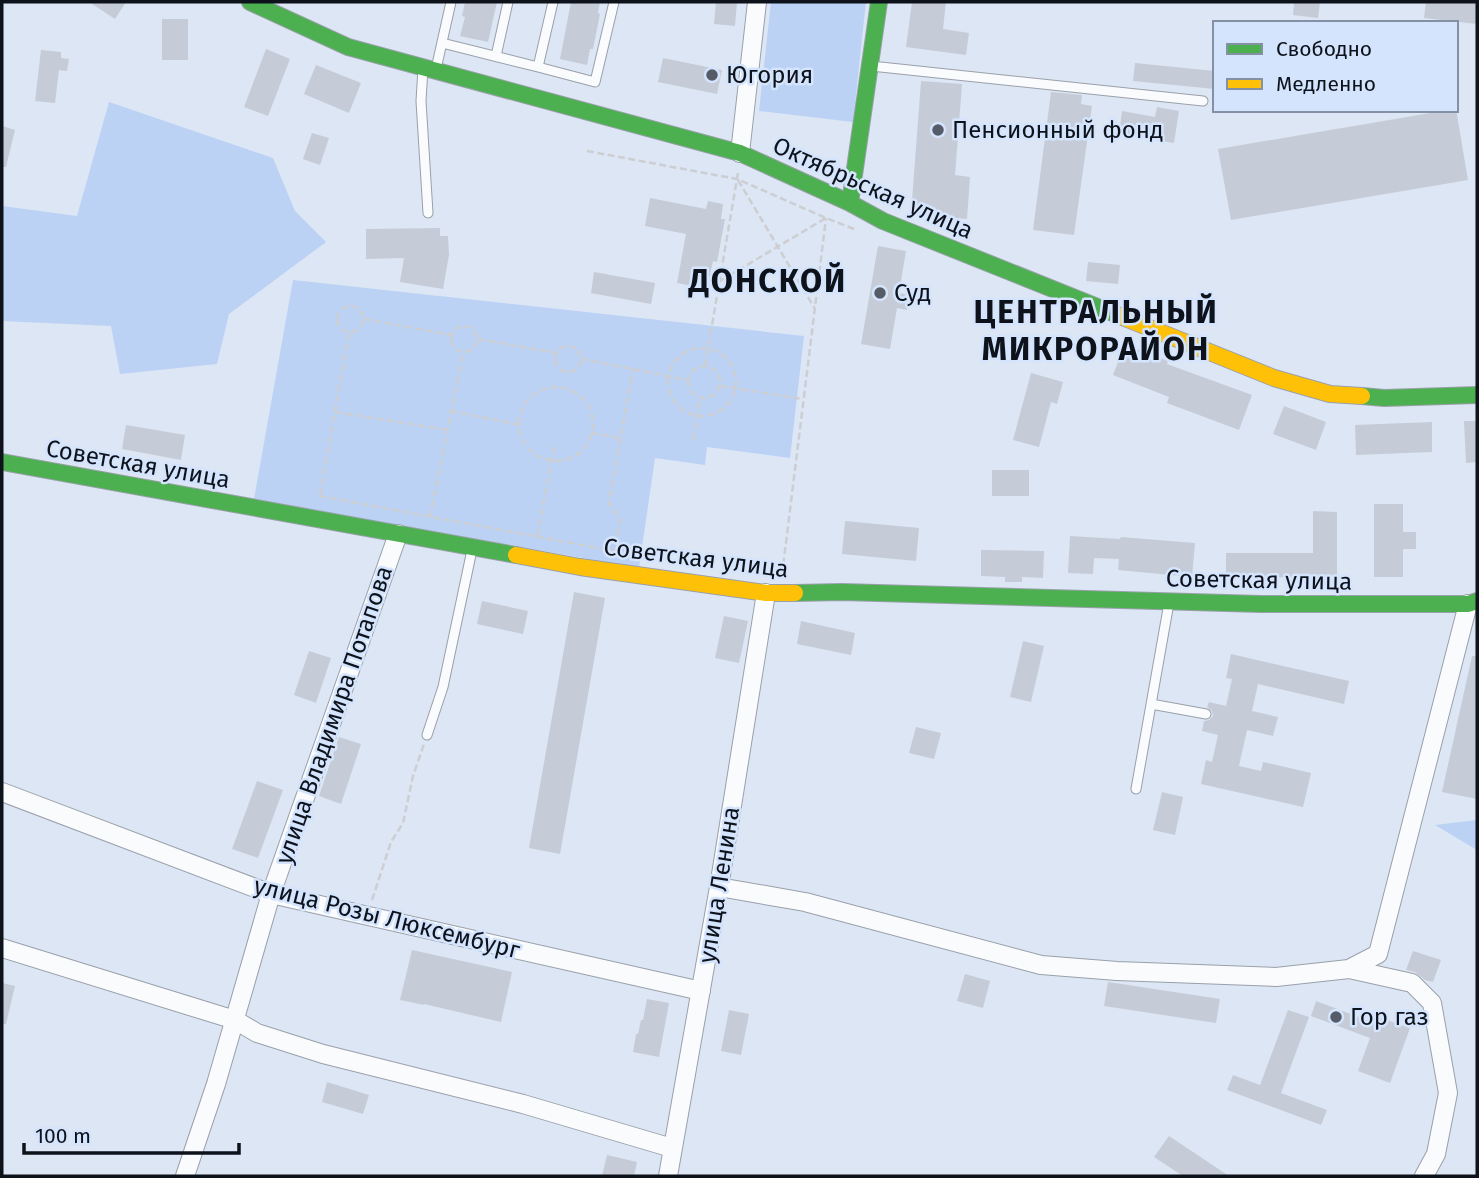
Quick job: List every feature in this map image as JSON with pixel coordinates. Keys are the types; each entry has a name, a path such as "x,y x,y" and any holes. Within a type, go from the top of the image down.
{"main road":[{"name":"Октябрьская улица","path":"250,2 348,47 740,153 883,221 1274,378 1330,394 1384,398 1477,394"},
{"path":"850,203 879,2"},
{"name":"Советская улица","path":"2,462 580,567 773,593 842,592 1261,604 1473,602"}],"street":[{"path":"740,153 757,2"},
{"name":"улица Владимира Потапова","path":"185,1176 216,1084 271,894 398,534"},
{"name":"улица Ленина","path":"668,1176 773,593"},
{"path":"1349,969 1378,954 1473,602"},
{"name":"улица Розы Люксембург","path":"2,792 271,894 701,991"},
{"path":"719,887 805,902 1041,965 1276,977 1349,969 1412,983 1432,1003 1448,1093 1436,1154 1423,1176"},
{"path":"2,948 234,1020 257,1033 323,1054 523,1104 672,1148"}],"lane":[{"path":"428,213 421,101 429,69 442,43 451,2"},
{"path":"496,56 508,2"},
{"path":"538,67 553,2"},
{"path":"442,43 595,82 614,2"},
{"path":"870,66 1203,101"},
{"path":"427,735 443,687 473,548"},
{"path":"1136,789 1170,601"},
{"path":"1151,704 1206,714"}],"path":[{"path":"587,151 737,179 858,230"},
{"path":"705,366 740,153"},
{"path":"737,179 815,309"},
{"path":"720,281 826,218"},
{"path":"773,593 804,400 826,218"},
{"path":"349,306 357,308 364,319 358,330 349,333 338,325 337,317 341,309 349,306"},
{"path":"364,319 452,335"},
{"path":"467,326 474,330 478,339 472,350 463,352 452,345 452,335 459,327 467,326"},
{"path":"349,333 320,496 614,551 620,520 609,502 633,369"},
{"path":"478,339 556,353"},
{"path":"571,346 579,351 582,359 579,368 563,372 556,365 556,353 563,347 571,346"},
{"path":"708,348 717,351 730,362 736,379 736,389 722,410 706,416 697,416 681,409 674,402 668,376 671,367 682,354 708,348"},
{"path":"430,517 463,352"},
{"path":"582,359 688,380"},
{"path":"705,366 715,371 720,386 710,397 700,398 691,391 688,380 694,370 705,366"},
{"path":"720,386 804,400"},
{"path":"566,388 587,403 592,415 592,433 583,451 572,458 546,460 526,445 520,433 521,411 535,394 544,389 566,388"},
{"path":"693,440 700,398"},
{"path":"452,411 520,425"},
{"path":"335,412 448,429"},
{"path":"592,433 621,438"},
{"path":"537,536 555,443"},
{"path":"366,916 391,842 403,823 413,776 427,735"}],"shaded area":[{"path":"771,2 866,2 853,122 759,111"},
{"path":"109,102 273,158 295,211 326,242 229,314 217,364 120,374 111,326 2,321 2,206 77,216"},
{"path":"293,280 804,336 790,458 707,447 705,465 655,458 639,568 254,499"},
{"path":"1477,820 1477,850 1435,825"}],"building":[{"path":"89,2 126,2 115,19"},
{"path":"465,2 497,2 488,42 460,36 465,17 462,16"},
{"path":"571,2 600,2 593,49 590,49 587,65 560,59"},
{"path":"716,2 737,2 735,26 714,24"},
{"path":"912,2 946,2 943,29 969,33 966,55 906,47"},
{"path":"1294,2 1320,2 1318,18 1293,15"},
{"path":"1426,2 1477,2 1477,24 1424,18"},
{"path":"162,19 188,19 188,60 162,60"},
{"path":"266,49 290,59 268,116 244,107"},
{"path":"41,50 61,52 61,58 69,59 67,71 59,70 55,103 35,101"},
{"path":"663,58 722,70 717,94 658,82"},
{"path":"1135,63 1213,71 1213,89 1133,81"},
{"path":"316,65 361,83 349,113 304,94"},
{"name":"Пенсионный фонд","path":"921,81 962,84 955,175 970,177 967,219 911,214"},
{"path":"1051,92 1082,95 1081,104 1092,106 1074,235 1033,230"},
{"path":"1157,107 1179,111 1174,143 1119,134 1122,111 1155,117"},
{"path":"1436,112 1457,112 1468,180 1231,220 1218,149"},
{"path":"2,126 15,130 6,167 2,167"},
{"path":"312,133 329,138 320,165 303,159"},
{"path":"650,198 706,209 708,201 723,204 721,219 725,219 717,262 713,261 707,289 677,283 686,234 645,226"},
{"path":"440,228 440,236 448,236 449,255 443,289 400,282 404,258 366,259 366,229"},
{"path":"878,246 906,251 899,293 909,295 907,310 897,308 890,349 861,344"},
{"path":"1088,262 1120,265 1118,284 1086,281"},
{"path":"594,272 655,283 651,304 591,293"},
{"path":"1125,344 1168,361 1167,364 1252,395 1239,430 1167,403 1169,397 1113,375"},
{"path":"1031,373 1063,382 1057,404 1051,402 1039,447 1013,440"},
{"path":"1284,406 1326,422 1316,450 1273,434"},
{"path":"1464,421 1477,421 1477,462 1466,463"},
{"path":"1432,422 1432,452 1356,455 1355,425"},
{"path":"126,425 185,435 181,460 122,449"},
{"path":"992,470 1029,470 1029,496 992,496"},
{"path":"1374,504 1403,504 1403,532 1416,532 1416,549 1403,549 1403,577 1374,577"},
{"path":"1313,511 1337,512 1337,579 1226,578 1226,553 1313,553"},
{"path":"845,521 919,528 916,561 842,554"},
{"path":"1070,536 1195,543 1192,577 1118,570 1119,559 1094,558 1093,574 1068,573"},
{"path":"981,550 1044,551 1043,578 1022,577 1022,582 1005,582 1005,577 981,576"},
{"path":"574,592 605,598 560,854 529,848"},
{"path":"482,601 528,611 523,634 477,624"},
{"path":"724,616 748,621 739,663 715,658"},
{"path":"801,621 855,633 851,655 797,644"},
{"path":"1023,641 1044,646 1031,702 1010,697"},
{"path":"309,651 331,658 316,703 294,695"},
{"path":"1231,654 1349,681 1344,704 1258,684 1252,711 1278,717 1273,736 1247,730 1239,766 1261,771 1263,762 1311,773 1303,807 1201,784 1206,760 1212,762 1218,735 1202,731 1204,721 1213,716 1207,707 1209,702 1226,706 1232,679 1226,678"},
{"path":"1472,656 1477,656 1477,799 1442,792"},
{"path":"916,727 941,733 934,759 909,753"},
{"path":"339,737 361,744 341,804 319,796"},
{"path":"257,781 283,790 258,858 232,849"},
{"path":"1162,792 1183,797 1175,835 1153,830"},
{"path":"412,950 512,972 501,1022 400,1000"},
{"path":"1413,951 1441,960 1433,982 1406,970"},
{"path":"965,974 990,981 983,1008 957,1001"},
{"path":"1108,982 1220,999 1216,1023 1104,1006"},
{"path":"2,983 15,986 6,1024 2,1024"},
{"path":"647,999 669,1003 659,1057 633,1052"},
{"path":"1316,1001 1375,1023 1378,1017 1410,1028 1390,1083 1358,1071 1370,1038 1311,1016"},
{"path":"729,1010 749,1014 741,1055 721,1051"},
{"path":"1288,1010 1309,1017 1281,1093 1327,1110 1321,1125 1227,1090 1233,1075 1260,1085"},
{"path":"327,1082 369,1095 363,1114 322,1102"},
{"path":"1169,1136 1229,1176 1183,1176 1154,1157"},
{"path":"607,1155 637,1162 634,1176 602,1176"}],"traffic: fast":[{"path":"250,2 348,47 740,153 883,221 1120,316"},
{"path":"850,203 879,2"},
{"path":"1362,396 1384,398 1477,395"},
{"path":"2,462 516,555"},
{"path":"795,593 842,592 1261,604 1468,604 1477,601"}],"traffic: slow":[{"path":"1120,316 1274,378 1330,394 1362,396"},
{"path":"516,555 580,567 766,593 795,593"}],"place":[{"name":"Югория","path":"712,75"},
{"name":"Пенсионный фонд","path":"938,130"},
{"name":"Суд","path":"880,293"},
{"name":"Гор газ","path":"1336,1017"}],"district":[{"name":"ДОНСКОЙ","path":"768,281"},
{"name":"ЦЕНТРАЛЬНЫЙ МИКРОРАЙОН","path":"1096,330"}]}
